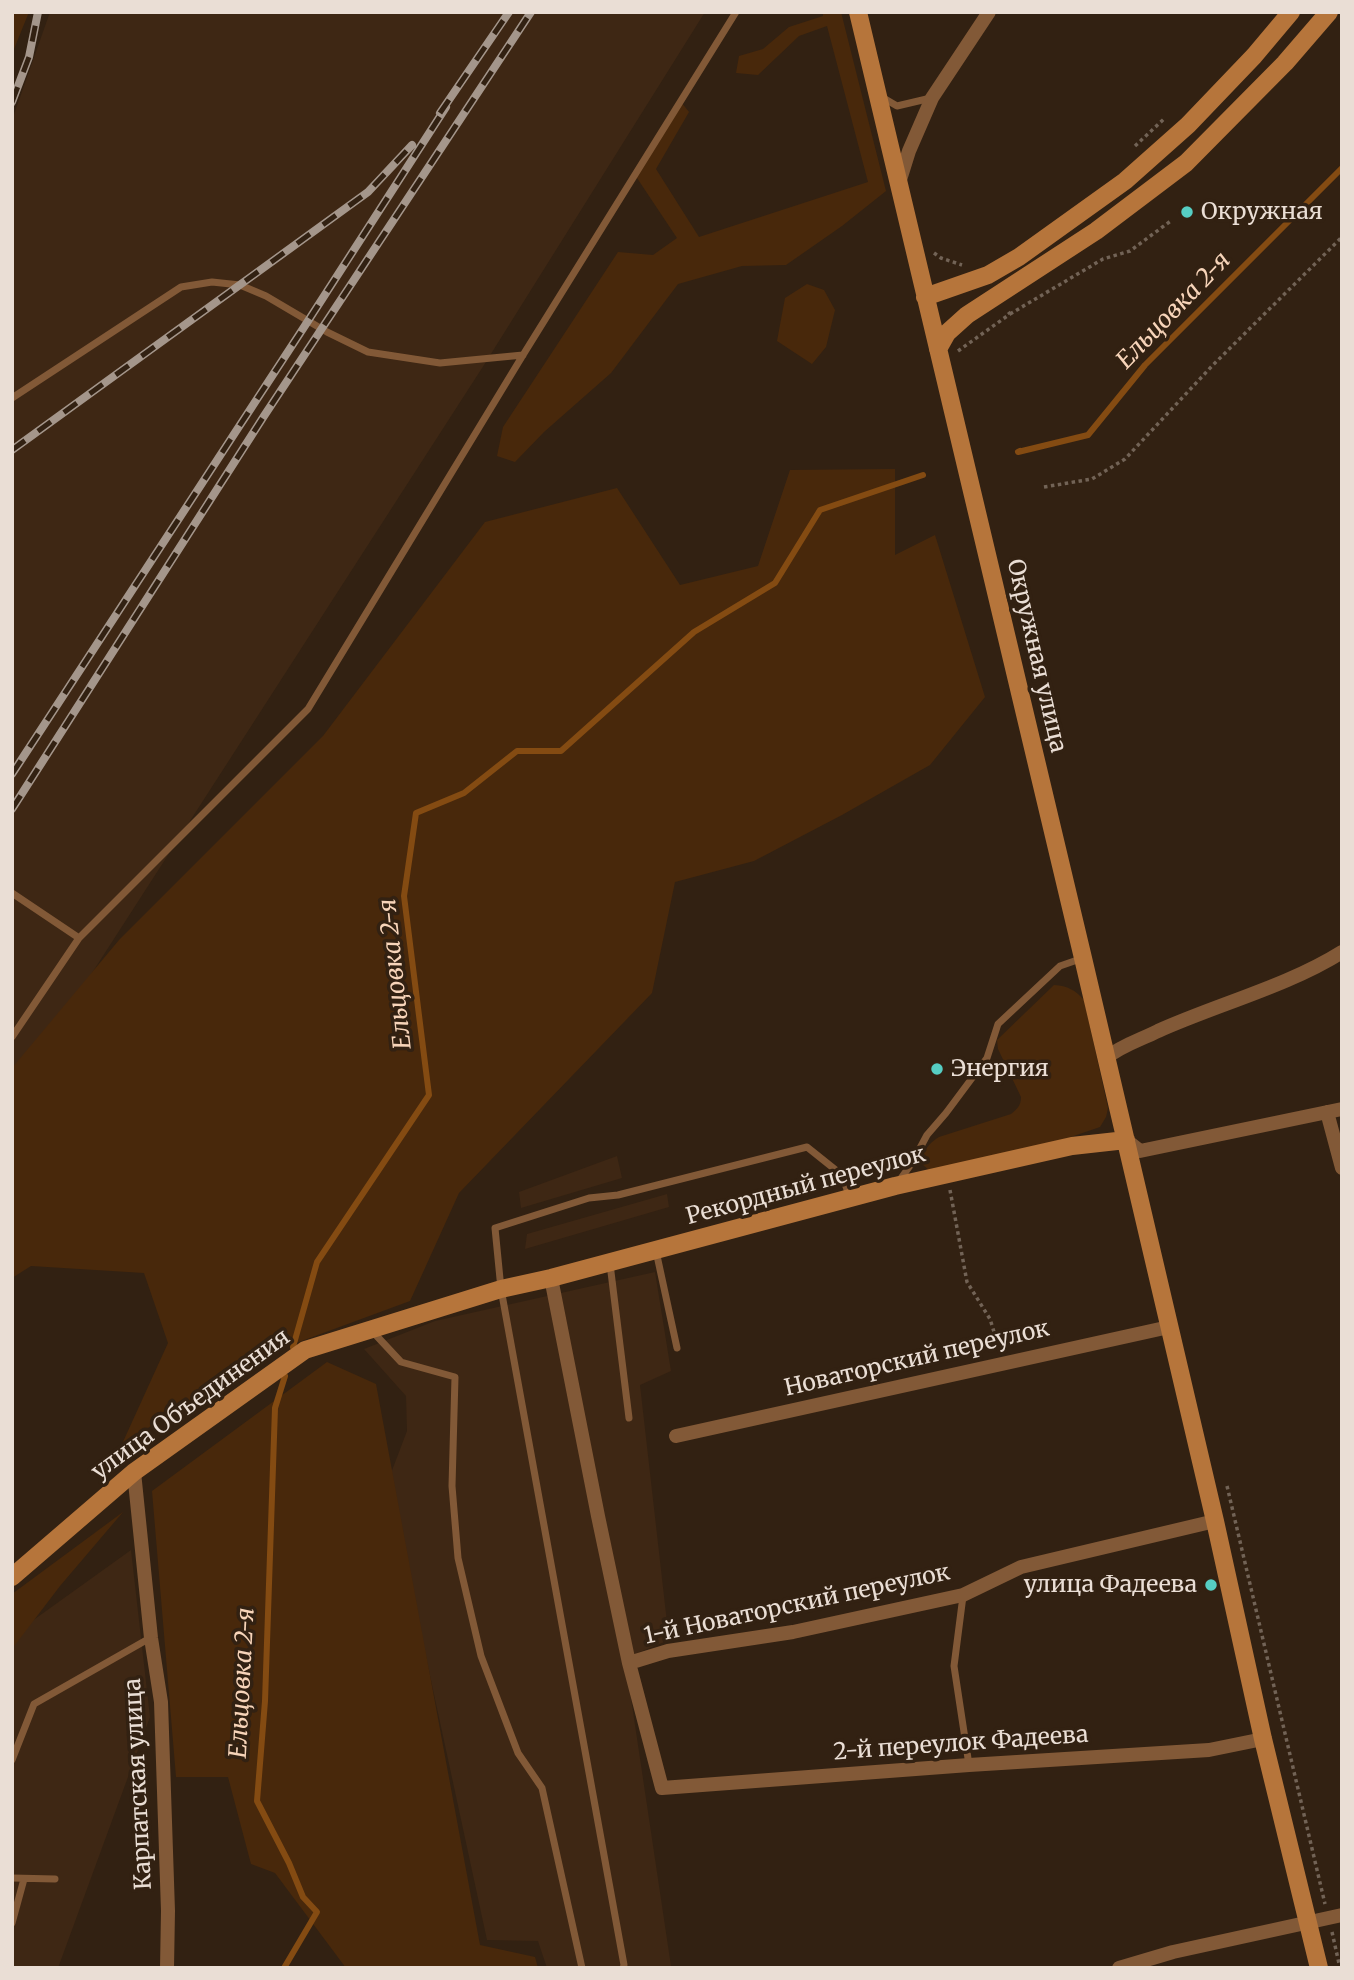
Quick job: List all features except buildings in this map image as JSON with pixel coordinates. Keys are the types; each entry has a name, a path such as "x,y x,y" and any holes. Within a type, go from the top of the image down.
{"main road":[{"name":"Окружная улица","path":"858,12 1126,1140"},
{"path":"925,297 988,275 1019,257 1125,181 1188,125 1254,57 1291,12"},
{"path":"938,349 947,332 967,315 1096,231 1186,163 1285,63 1329,12"},
{"path":"1126,1140 1215,1521 1262,1740 1319,1968"},
{"name":"Рекордный переулок","path":"501,1289 610,1263 895,1186 1072,1146 1126,1140"},
{"name":"улица Объединения","path":"12,1577 134,1472 305,1350 501,1289"}],"street":[{"name":"Окружная улица","path":"899,184 909,150 932,98 989,12"},
{"path":"1106,1058 1118,1048 1189,1017 1317,968 1342,952"},
{"path":"1126,1140 1140,1151 1334,1110 1342,1168"},
{"path":"551,1278 629,1663"},
{"name":"Новаторский переулок","path":"676,1436 1169,1326"},
{"name":"Карпатская улица","path":"134,1472 151,1638 161,1702 168,1911 167,1968"},
{"name":"1-й Новаторский переулок","path":"629,1663 668,1651 793,1632 963,1595 1021,1567 1215,1521"},
{"name":"2-й переулок Фадеева","path":"629,1663 662,1788 1209,1750 1262,1740"},
{"path":"1119,1968 1174,1952 1342,1914"}],"lane":[{"path":"12,1037 79,938 308,709 736,12"},
{"path":"878,96 897,106 932,98"},
{"path":"12,398 181,287 212,282 240,285 266,296 327,332 368,352 440,363 523,355"},
{"path":"12,893 79,938"},
{"path":"895,1186 912,1163 927,1135 987,1058 998,1024 1060,966 1083,958"},
{"path":"623,1968 501,1289 495,1228 589,1198 618,1195 807,1147 842,1175 850,1199"},
{"path":"656,1250 677,1348"},
{"path":"610,1263 629,1418"},
{"path":"370,1329 401,1362 455,1377 452,1486 458,1558 481,1656 518,1753 542,1788 582,1968"},
{"path":"963,1595 954,1666 969,1765"},
{"path":"12,1760 34,1704 151,1638"},
{"path":"12,1878 55,1879"},
{"path":"12,1923 24,1879"}],"path":[{"path":"1010,314 1103,259 1130,251 1172,220"},
{"path":"1044,487 1092,479 1125,459 1212,366 1342,237"},
{"path":"947,1174 967,1282 990,1319 1003,1363"}],"shaded area":[{"path":"12,12 29,12 12,54"},
{"path":"50,12 705,12 484,365 21,1083 12,1091 12,120"},
{"path":"823,12 841,12 886,191 786,265 742,266 678,284 611,373 544,432 515,462 497,456 503,427 618,252 653,255 677,238 635,175 681,102 689,112 656,169 699,237 868,182 827,26 799,36 758,75 736,73 739,56 763,49 789,27 823,16"},
{"path":"807,284 824,290 835,310 826,347 812,364 777,341 785,298"},
{"path":"895,469 895,555 935,535 985,697 930,765 754,861 675,882 652,993 459,1193 410,1301 269,1353 122,1444 168,1343 144,1273 31,1266 12,1278 12,1068 119,940 323,736 485,522 617,488 680,585 758,566 790,470"},
{"path":"1054,985 1071,989 1084,1000 1108,1108 1100,1127 1056,1142 930,1171 922,1164 924,1155 927,1148 939,1137 1011,1114 1018,1107 1021,1097 998,1049 997,1040"},
{"path":"617,1156 622,1178 521,1208 519,1192"},
{"path":"667,1194 669,1207 525,1249 527,1234"},
{"path":"655,1272 671,1371 640,1385 669,1640 625,1658 671,1966 547,1968 538,1941 487,1940 388,1481 407,1431 406,1396 364,1349 435,1321"},
{"path":"327,1362 376,1384 480,1945 535,1957 538,1968 346,1968 275,1873 251,1864 228,1777 176,1777 152,1491"},
{"path":"123,1512 60,1586 12,1649 12,1594"},
{"path":"131,1550 150,1717 58,1968 12,1968 12,1636"}],"waterway":[{"name":"Ельцовка 2-я","path":"1020,451 1018,452 1088,435 1145,365 1342,168"},
{"name":"Ельцовка 2-я","path":"293,1347 317,1262 429,1095 404,896 416,813 464,793 517,751 561,751 694,632 775,583 820,510 923,475"},
{"name":"Ельцовка 2-я","path":"284,1968 317,1912 303,1897 257,1801 265,1701 275,1408 285,1376"}],"railway":[{"path":"12,102 29,57 38,12"},
{"path":"440,113 509,12"},
{"path":"12,809 264,416 531,12"},
{"path":"12,774 446,107"},
{"path":"12,450 368,192 412,145"}],"place":[{"name":"Окружная","path":"1187,212"},
{"name":"Энергия","path":"937,1069"},
{"name":"улица Фадеева","path":"1211,1585"}]}
